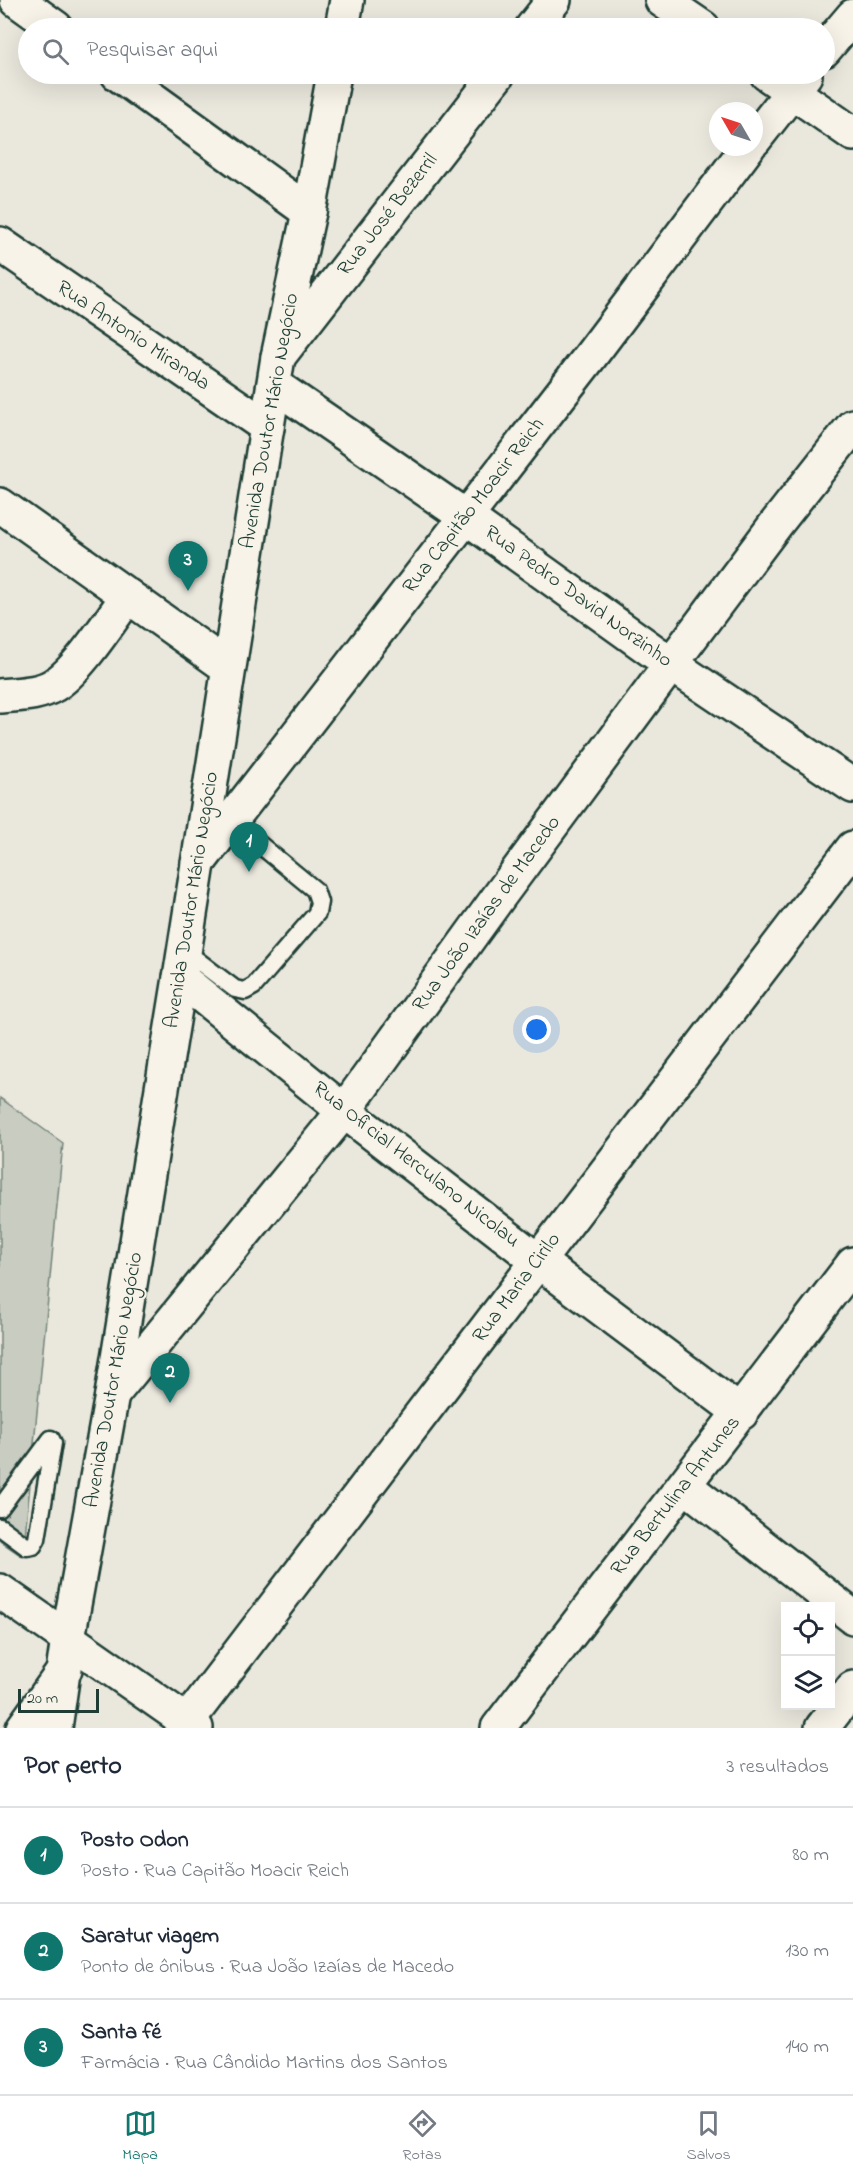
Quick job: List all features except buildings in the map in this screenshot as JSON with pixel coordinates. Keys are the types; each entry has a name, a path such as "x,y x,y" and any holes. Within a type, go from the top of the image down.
{"street":[{"path":"17,0 42,18"},
{"path":"344,18 347,0"},
{"path":"540,18 554,0"},
{"path":"663,0 689,18"},
{"path":"835,38 853,15"},
{"path":"132,84 309,212"},
{"name":"Avenida Doutor Mário Negócio","path":"56,1728 66,1654 112,1395 182,964 276,371 309,212 332,84"},
{"name":"Rua José Bezerril","path":"276,371 491,84"},
{"path":"763,124 785,84"},
{"path":"794,84 853,134"},
{"name":"Rua Capitão Moacir Reich","path":"198,863 741,156"},
{"name":"Rua Antonio Miranda","path":"0,244 267,427"},
{"name":"Rua Pedro David Norzinho","path":"276,371 466,517 671,664 853,786"},
{"name":"Rua João Izaías de Macedo","path":"112,1395 344,1111 671,664 853,426"},
{"path":"0,505 229,668"},
{"path":"0,696 35,693 55,685 76,665 128,596"},
{"name":"Rua Maria Cirilo","path":"189,1726 538,1261 853,848"},
{"name":"Rua Oficial Herculano Nicolau","path":"182,964 344,1111 538,1261 741,1413"},
{"name":"Rua Bertulina Antunes","path":"507,1725 684,1485 853,1264"},
{"path":"684,1485 853,1617"},
{"path":"0,1591 66,1654 189,1726"},
{"path":"23,1728 66,1654"},
{"path":"822,1728 853,1688"}],"lane":[{"path":"182,964 235,989 245,991 254,986 317,913 319,902 315,890 231,821"},
{"path":"0,1508 51,1439 53,1443 37,1539 33,1546 27,1547 0,1527"}],"shaded area":[{"path":"0,1098 63,1143 23,1557 0,1541"}],"place":[{"name":"Santa fé","path":"188,591"},
{"name":"Posto Odon","path":"249,872"},
{"name":"Saratur viagem","path":"170,1403"}]}
